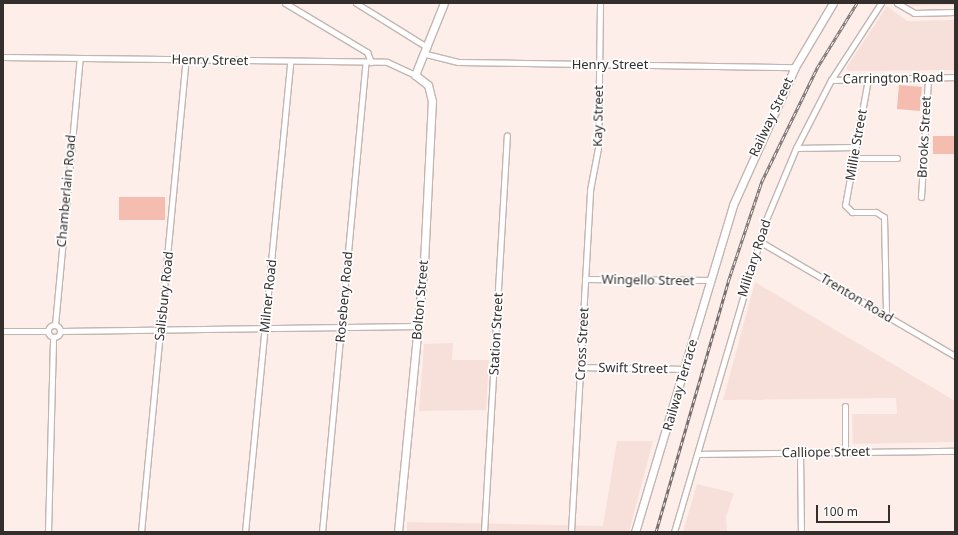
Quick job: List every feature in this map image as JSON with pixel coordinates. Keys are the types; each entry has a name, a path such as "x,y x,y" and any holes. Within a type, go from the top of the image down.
{"main road":[{"path":"415,75 424,57 444,3"},
{"name":"Railway Street","path":"723,238 762,133 795,66 833,3"},
{"name":"Bolton Street","path":"398,532 418,326 432,101 428,85 415,75"},
{"name":"Railway Terrace","path":"635,532 723,238"}],"street":[{"path":"285,3 367,52 369,62"},
{"name":"Henry Street","path":"356,3 424,57 458,62 795,66"},
{"name":"Kay Street","path":"596,157 600,3"},
{"name":"Military Road","path":"674,532 759,241 796,148 831,80 881,3"},
{"path":"897,3 914,13 955,12"},
{"name":"Henry Street","path":"3,57 369,62 391,63 415,75"},
{"name":"Chamberlain Road","path":"55,324 80,58"},
{"name":"Salisbury Road","path":"141,532 186,60"},
{"name":"Milner Road","path":"245,532 290,61"},
{"name":"Rosebery Road","path":"322,532 341,328 369,62"},
{"name":"Carrington Road","path":"831,80 955,77"},
{"name":"Brooks Street","path":"921,197 928,78"},
{"name":"Millie Street","path":"868,79 845,201 849,211 876,212 884,217 886,313"},
{"name":"Station Street","path":"484,532 507,136"},
{"path":"796,148 855,147"},
{"name":"Cross Street","path":"571,532 591,177 596,157"},
{"path":"853,158 896,158"},
{"name":"Trenton Road","path":"759,241 886,313 955,356"},
{"name":"Wingello Street","path":"585,279 710,280"},
{"path":"3,331 48,331 55,324 61,331"},
{"path":"53,337 61,331 418,326"},
{"path":"48,331 53,337 48,532"},
{"name":"Swift Street","path":"580,367 685,369"},
{"path":"845,406 845,452"},
{"name":"Calliope Street","path":"697,454 955,451"},
{"path":"800,453 801,532"}],"shaded area":[{"path":"908,3 955,3 955,5 912,6"},
{"path":"887,6 907,21 955,20 955,70 849,71 846,68"},
{"path":"899,85 922,87 920,111 897,109"},
{"path":"933,136 955,136 955,154 933,154"},
{"path":"119,197 165,197 165,220 119,220"},
{"path":"755,282 955,401 955,442 853,444 852,414 897,414 896,398 723,400"},
{"path":"453,343 452,360 489,360 486,410 419,411 424,344"},
{"path":"617,441 653,441 629,532 407,532 407,522 603,526"},
{"path":"697,484 734,493 726,517 727,532 683,532"}],"railway":[{"path":"656,532 728,282 762,181 817,68 857,3"}]}
